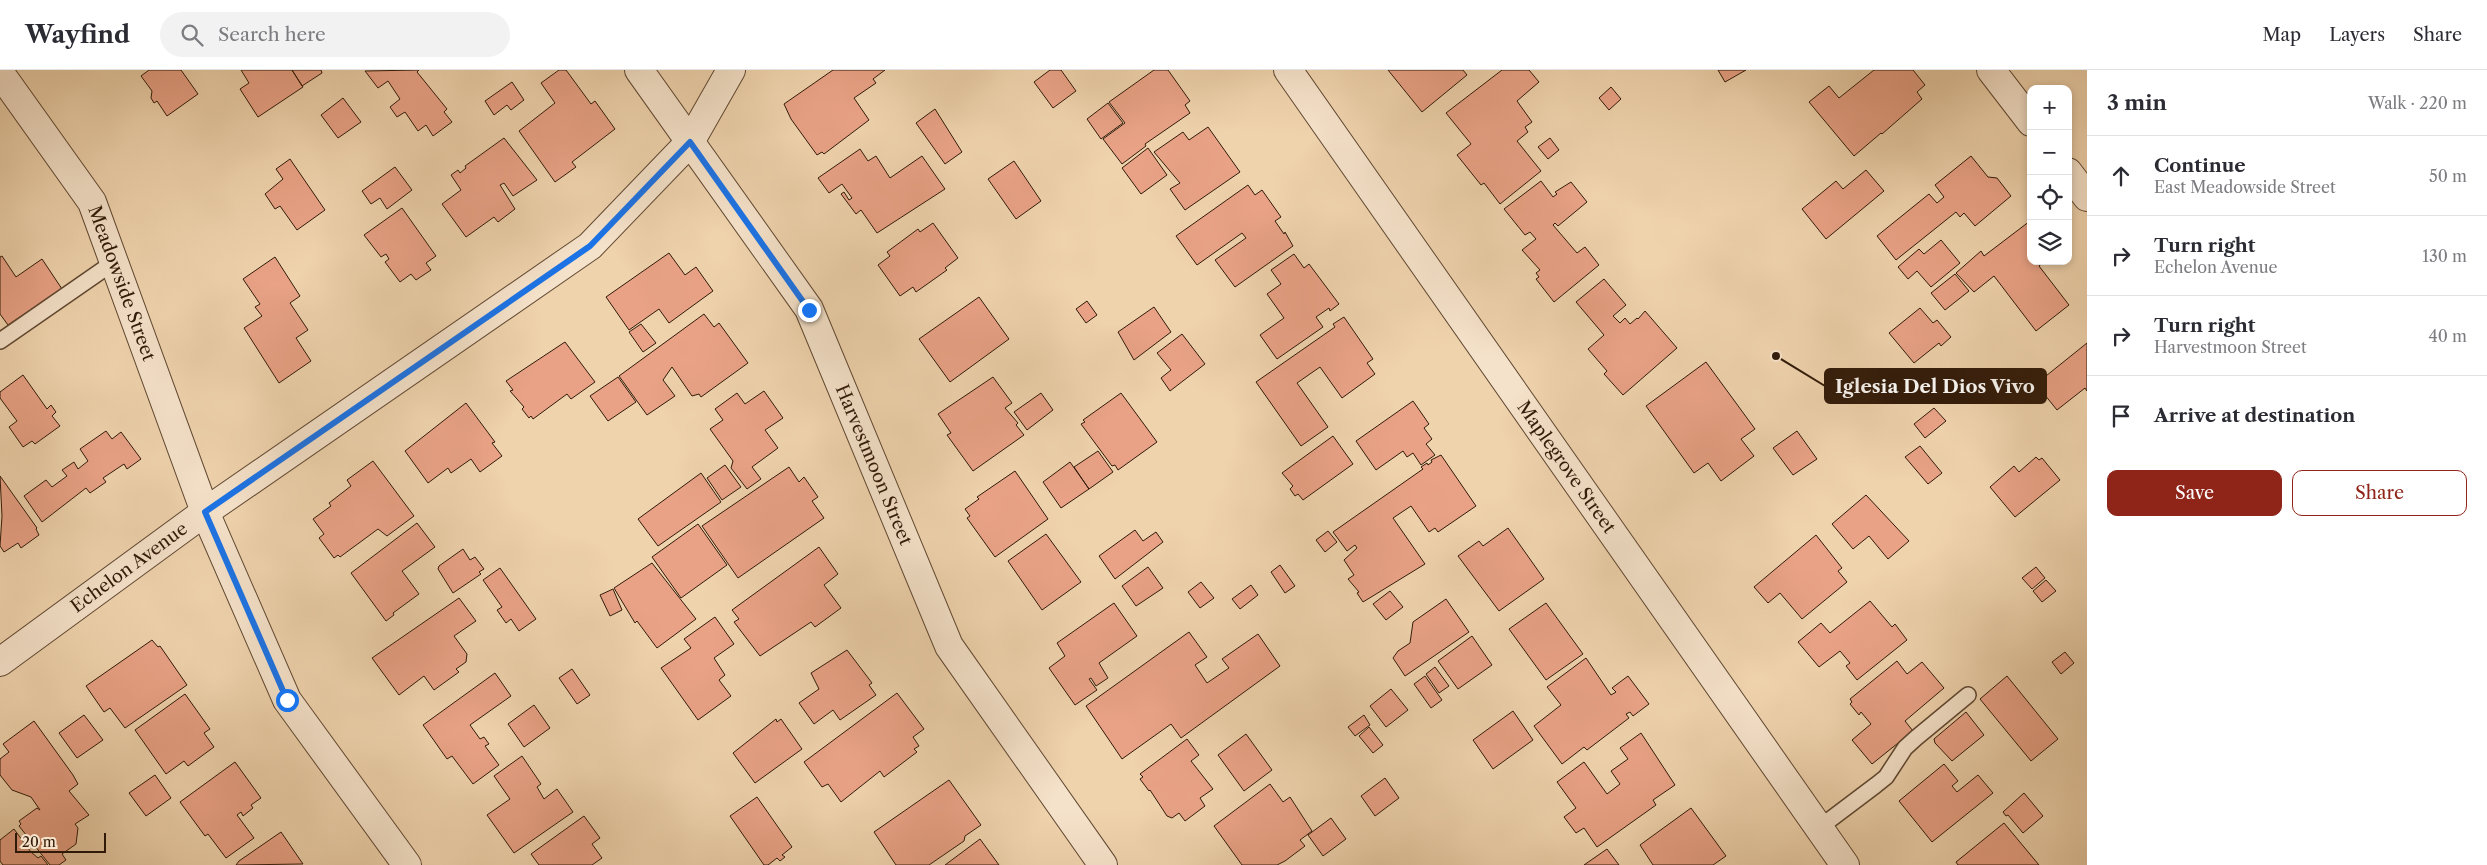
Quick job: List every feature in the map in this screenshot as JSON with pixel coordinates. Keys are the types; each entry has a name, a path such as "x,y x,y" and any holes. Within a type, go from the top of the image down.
{"street":[{"name":"Harvestmoon Street","path":"639,70 809,310 949,646 1103,865"},
{"name":"Echelon Avenue","path":"0,662 205,512 590,246 690,142 731,70"},
{"name":"Maplegrove Street","path":"1288,70 1845,865"},
{"name":"Meadowside Street","path":"0,73 92,202 205,512 287,700 407,865"},
{"path":"1998,73 2027,116"},
{"path":"2070,175 2087,197"}],"lane":[{"path":"0,341 114,262"},
{"path":"1819,828 1876,785 1886,776 1910,743 1968,695"}],"building":[{"path":"149,70 181,70 198,94 167,116 157,101 154,103 151,98 152,91 141,76"},
{"path":"241,70 292,70 303,87 258,117 240,89 249,83"},
{"path":"292,70 321,70 322,73 302,86"},
{"path":"419,70 417,72 447,109 444,112 452,122 433,136 426,125 418,131 405,112 397,117 390,107 400,99 388,81 378,88 365,71"},
{"path":"559,70 566,70 591,104 595,101 615,129 572,162 576,167 555,182 519,131 555,103 541,83"},
{"path":"833,70 885,70 873,79 876,83 854,98 869,120 824,154 822,152 817,155 791,119 784,104"},
{"path":"1050,70 1061,70 1076,91 1053,108 1034,82"},
{"path":"1154,70 1168,70 1190,101 1185,105 1190,113 1145,144 1146,146 1122,164 1103,139 1125,123 1109,102"},
{"path":"1388,70 1463,70 1467,75 1422,112"},
{"path":"1502,70 1529,70 1539,82 1517,101 1532,122 1525,127 1528,132 1517,141 1541,171 1500,204 1484,183 1481,185 1457,155 1471,144 1446,113"},
{"path":"1718,70 1746,70 1725,82"},
{"path":"1874,70 1913,70 1925,85 1917,92 1922,99 1854,156 1809,102 1829,86 1839,98"},
{"path":"512,82 524,100 511,110 507,105 494,115 485,101"},
{"path":"1611,87 1621,99 1609,110 1599,98"},
{"path":"343,98 361,122 338,138 321,115"},
{"path":"1108,103 1123,123 1101,139 1087,119"},
{"path":"935,109 962,152 945,164 916,123"},
{"path":"1208,127 1240,172 1185,210 1170,189 1180,183 1154,152 1183,132 1189,140"},
{"path":"504,138 537,180 513,196 504,183 500,185 515,209 498,222 494,217 466,237 442,204 461,190 451,175 458,170 460,173 466,168 465,166"},
{"path":"1550,138 1559,150 1548,159 1538,147"},
{"path":"1148,148 1167,175 1141,194 1122,168"},
{"path":"860,149 868,161 876,156 890,178 922,156 945,189 877,233 861,210 856,214 841,194 844,192 849,200 852,198 842,184 829,193 818,178"},
{"path":"1971,156 1988,177 1997,178 2011,196 1975,226 1964,213 1960,217 1956,212 1896,260 1877,236 1929,194 1937,203 1944,197 1935,185"},
{"path":"290,159 325,210 297,230 280,206 275,209 265,194 283,179 276,169"},
{"path":"1014,161 1041,201 1016,219 988,179"},
{"path":"395,167 412,190 387,209 380,198 371,204 362,191"},
{"path":"1866,170 1884,191 1826,239 1802,209 1836,181 1843,189"},
{"path":"1541,181 1553,197 1557,194 1555,192 1571,182 1587,202 1558,226 1555,223 1553,225 1577,253 1585,247 1599,265 1554,302 1536,279 1539,277 1536,273 1540,270 1522,250 1536,239 1530,232 1525,235 1504,209"},
{"path":"1248,185 1255,195 1262,190 1281,217 1275,221 1284,234 1285,232 1293,246 1235,287 1215,260 1246,238 1242,233 1197,265 1176,236"},
{"path":"402,208 436,256 426,263 431,270 416,280 411,274 400,282 385,262 389,259 386,254 381,257 364,235"},
{"path":"933,223 958,258 945,268 947,270 916,292 913,287 900,296 878,265 890,256 887,252 918,229 920,232"},
{"path":"2027,223 2027,265 2040,265 2039,266 2069,305 2036,331 1994,276 1974,292 1956,273 1981,251 1984,256"},
{"path":"1941,240 1960,263 1931,287 1917,271 1908,279 1898,267 1919,249 1924,254"},
{"path":"669,253 685,275 696,267 713,291 669,323 659,309 629,330 606,297"},
{"path":"1294,254 1304,268 1309,264 1339,304 1330,311 1329,308 1316,317 1323,327 1277,359 1260,335 1284,318 1267,294 1281,284 1271,270"},
{"path":"2,256 16,277 42,259 62,289 8,325 0,314 0,257"},
{"path":"275,257 300,296 290,303 308,330 296,338 311,361 279,383 244,328 262,316 255,307 260,304 243,279"},
{"path":"1955,274 1969,291 1945,310 1931,293"},
{"path":"1604,279 1626,305 1613,316 1620,323 1625,318 1630,324 1645,311 1677,348 1623,395 1604,374 1607,371 1588,349 1604,335 1576,302"},
{"path":"979,297 1009,339 950,382 919,339"},
{"path":"1087,301 1097,315 1086,323 1076,309"},
{"path":"1154,307 1171,332 1134,360 1118,332"},
{"path":"1920,308 1933,323 1937,320 1951,337 1941,346 1939,343 1914,363 1889,333"},
{"path":"704,314 714,327 719,323 748,363 701,397 699,394 692,396 672,367 663,380 675,396 647,415 619,376"},
{"path":"1344,317 1373,359 1367,363 1375,374 1342,398 1320,367 1297,383 1328,427 1301,446 1256,382 1335,327 1333,324"},
{"path":"641,324 656,343 643,352 629,332"},
{"path":"1182,334 1205,364 1170,391 1161,378 1171,370 1157,353"},
{"path":"565,342 595,382 571,399 567,394 533,419 531,416 529,418 522,409 524,407 510,391 513,390 506,381"},
{"path":"2087,343 2087,391 2085,388 2057,410 2036,384"},
{"path":"1706,362 1755,429 1741,439 1754,456 1721,481 1708,463 1694,473 1646,406"},
{"path":"23,375 47,409 51,405 56,412 52,416 60,426 35,444 32,441 23,447 9,427 17,421 0,398 0,392"},
{"path":"618,377 636,402 608,421 590,396"},
{"path":"993,377 1012,403 1005,408 1018,423 1016,425 1024,435 973,471 947,435 951,433 938,414"},
{"path":"764,391 783,418 765,430 778,448 752,467 761,479 747,489 731,468 733,461 710,429 723,420 715,409 737,393 745,404"},
{"path":"1041,393 1053,410 1027,430 1014,412"},
{"path":"1121,393 1157,442 1118,470 1115,465 1112,466 1081,424 1085,422 1083,420"},
{"path":"1413,401 1429,424 1424,428 1432,439 1426,444 1435,455 1421,465 1413,453 1407,457 1403,451 1376,470 1356,441"},
{"path":"466,403 495,442 492,443 502,456 480,472 471,459 451,473 448,468 428,483 405,451"},
{"path":"1934,408 1946,421 1925,438 1914,424"},
{"path":"106,431 112,439 121,432 141,459 127,469 124,464 103,478 106,482 90,493 86,488 42,522 24,496 46,480 52,487 67,476 62,470 74,462 78,469 88,461 80,449"},
{"path":"1797,431 1817,459 1793,475 1773,448"},
{"path":"1333,436 1353,464 1303,500 1298,494 1295,496 1290,489 1293,486 1282,473"},
{"path":"1920,446 1942,473 1928,484 1905,457"},
{"path":"1098,451 1113,472 1089,489 1074,467"},
{"path":"1441,455 1476,506 1438,532 1435,528 1429,532 1411,506 1393,518 1425,564 1363,602 1357,593 1359,592 1348,579 1354,575 1344,560 1357,548 1355,545 1347,551 1333,532 1423,469 1421,467 1427,463 1428,465 1432,462 1431,460"},
{"path":"2036,457 2039,460 2042,458 2060,480 2015,517 1990,487 2014,466 2019,472"},
{"path":"373,461 414,516 387,536 378,529 340,557 338,555 334,558 319,538 324,534 313,519 331,506 329,503 351,486 347,480"},
{"path":"1070,462 1089,489 1061,508 1043,482"},
{"path":"725,465 741,487 722,500 707,478"},
{"path":"789,467 799,482 804,477 818,497 812,501 824,518 738,578 702,526"},
{"path":"1015,471 1048,519 995,557 967,518 970,516 965,509 979,499 977,497"},
{"path":"701,473 721,502 658,546 638,519"},
{"path":"0,476 37,528 39,535 21,548 18,543 4,552 0,546 2,516"},
{"path":"1866,495 1909,541 1888,559 1869,536 1853,549 1832,524"},
{"path":"417,523 435,547 402,571 419,594 393,613 394,615 386,621 351,573"},
{"path":"698,524 727,565 681,598 652,557"},
{"path":"1508,528 1544,579 1499,611 1458,556 1479,541 1483,546"},
{"path":"1135,530 1143,541 1156,532 1163,542 1115,579 1099,556"},
{"path":"1328,531 1337,542 1325,552 1316,540"},
{"path":"1046,534 1081,582 1042,610 1008,561"},
{"path":"1816,535 1842,568 1838,571 1847,582 1802,619 1780,593 1768,603 1754,587"},
{"path":"819,547 838,574 824,585 841,608 815,627 811,622 760,656 734,622 739,619 732,610"},
{"path":"463,549 470,560 475,557 484,569 479,572 481,574 453,593 438,569 439,566"},
{"path":"652,563 696,619 657,648 637,621 635,623 614,588"},
{"path":"1280,565 1295,586 1285,593 1271,572"},
{"path":"1148,567 1163,588 1136,606 1122,586"},
{"path":"2036,567 2045,578 2032,589 2022,578"},
{"path":"500,568 536,619 519,631 511,619 506,623 497,610 502,607 483,580"},
{"path":"2046,580 2056,591 2042,602 2033,591"},
{"path":"1201,582 1214,598 1200,608 1188,592"},
{"path":"1251,585 1258,595 1240,609 1232,599"},
{"path":"613,589 622,610 610,616 600,595"},
{"path":"1390,591 1403,607 1386,620 1373,604"},
{"path":"459,598 476,621 454,636 467,654 466,662 456,669 459,672 434,690 424,676 399,695 372,658"},
{"path":"1446,599 1469,632 1405,676 1393,658 1398,651 1410,643 1413,622"},
{"path":"1870,601 1892,627 1895,624 1907,640 1857,680 1846,666 1850,663 1840,651 1819,667 1798,642 1821,623 1830,633"},
{"path":"1114,603 1137,636 1099,663 1108,678 1096,686 1091,678 1089,679 1097,690 1075,705 1049,668 1065,656 1057,643"},
{"path":"1546,603 1583,654 1546,680 1509,629"},
{"path":"715,617 734,644 714,658 725,675 719,680 731,696 698,720 661,668 691,648 684,639"},
{"path":"1189,632 1207,657 1195,665 1207,683 1229,668 1222,659 1258,634 1280,666 1181,738 1171,724 1122,759 1086,706"},
{"path":"1472,636 1492,665 1458,689 1438,661"},
{"path":"152,640 158,647 160,646 187,685 125,728 110,708 104,712 86,686"},
{"path":"847,650 872,683 869,685 876,695 840,720 833,710 814,724 799,703 819,689 811,673"},
{"path":"2065,652 2074,663 2061,674 2052,662"},
{"path":"1586,658 1611,695 1616,692 1612,688 1628,676 1649,704 1633,716 1630,712 1626,714 1629,718 1587,750 1584,747 1562,764 1534,726 1561,705 1547,687"},
{"path":"1897,661 1907,674 1922,662 1944,688 1905,721 1913,731 1872,764 1852,740 1871,724 1861,712 1859,715 1850,704 1852,702 1850,699"},
{"path":"1435,667 1449,686 1439,693 1426,674"},
{"path":"572,669 590,695 577,704 559,678"},
{"path":"495,673 511,696 470,725 480,739 484,737 489,744 485,746 499,765 473,784 452,756 447,759 423,725"},
{"path":"1425,676 1442,700 1431,708 1414,684"},
{"path":"2007,676 2058,739 2031,761 1980,699"},
{"path":"1391,689 1408,710 1386,727 1370,706"},
{"path":"897,693 924,729 913,737 919,746 914,749 917,752 884,777 880,771 841,802 828,784 822,787 804,762"},
{"path":"185,694 210,729 204,733 214,747 188,766 184,761 166,774 135,730"},
{"path":"534,705 550,728 524,747 508,724"},
{"path":"1513,711 1533,740 1493,769 1473,740"},
{"path":"1966,712 1984,735 1952,761 1935,743 1934,739"},
{"path":"84,715 103,740 77,758 59,733"},
{"path":"1364,715 1370,725 1355,736 1348,727"},
{"path":"776,719 777,722 781,719 802,749 755,783 733,753"},
{"path":"34,721 73,775 78,784 69,791 89,815 75,824 78,828 76,844 62,854 66,860 59,865 50,865 19,826 21,824 19,821 37,808 40,810 31,797 12,790 0,775 0,759 9,752 3,744"},
{"path":"1369,727 1383,745 1373,753 1359,736"},
{"path":"1641,733 1675,785 1653,800 1656,805 1597,847 1584,828 1576,833 1564,817 1576,808 1557,782 1584,762 1607,794 1620,784 1611,771 1628,759 1620,748"},
{"path":"1246,734 1272,770 1244,791 1218,755"},
{"path":"1187,739 1199,755 1191,761 1213,789 1200,798 1205,806 1185,821 1179,813 1172,818 1167,816 1150,790 1140,779 1143,777 1140,774"},
{"path":"522,756 541,784 537,787 544,799 557,789 573,812 514,853 487,815 510,799 494,776"},
{"path":"235,762 261,798 251,805 253,808 243,816 241,812 237,815 254,838 226,858 208,834 205,836 180,802"},
{"path":"1944,764 1958,781 1952,786 1957,792 1978,775 1993,793 1932,842 1899,801"},
{"path":"155,775 171,798 146,816 129,793"},
{"path":"1385,778 1399,798 1375,816 1361,796"},
{"path":"949,780 981,825 965,836 964,841 929,865 896,865 874,832"},
{"path":"1270,784 1283,802 1290,797 1312,831 1300,840 1305,846 1277,865 1242,865 1214,826"},
{"path":"2024,793 2043,816 2023,833 2008,815 2006,816 2003,812"},
{"path":"757,797 792,847 782,855 785,857 780,861 777,858 768,865 764,865 730,816"},
{"path":"1691,808 1726,856 1713,865 1653,865 1640,845"},
{"path":"584,816 600,838 592,844 602,858 592,865 539,865 531,854"},
{"path":"1331,818 1346,839 1323,856 1308,835"},
{"path":"2004,823 2039,865 1958,865 1956,862"},
{"path":"14,829 31,852 38,858 41,856 48,865 3,865 0,861 0,840"},
{"path":"281,832 303,864 236,865 239,861"},
{"path":"980,839 999,865 945,865"},
{"path":"1607,849 1619,865 1584,865"}],"place":[{"name":"Iglesia Del Dios Vivo","path":"1776,356"}],"route":[{"path":"287,700 205,512 590,246 690,142 809,310"}]}
